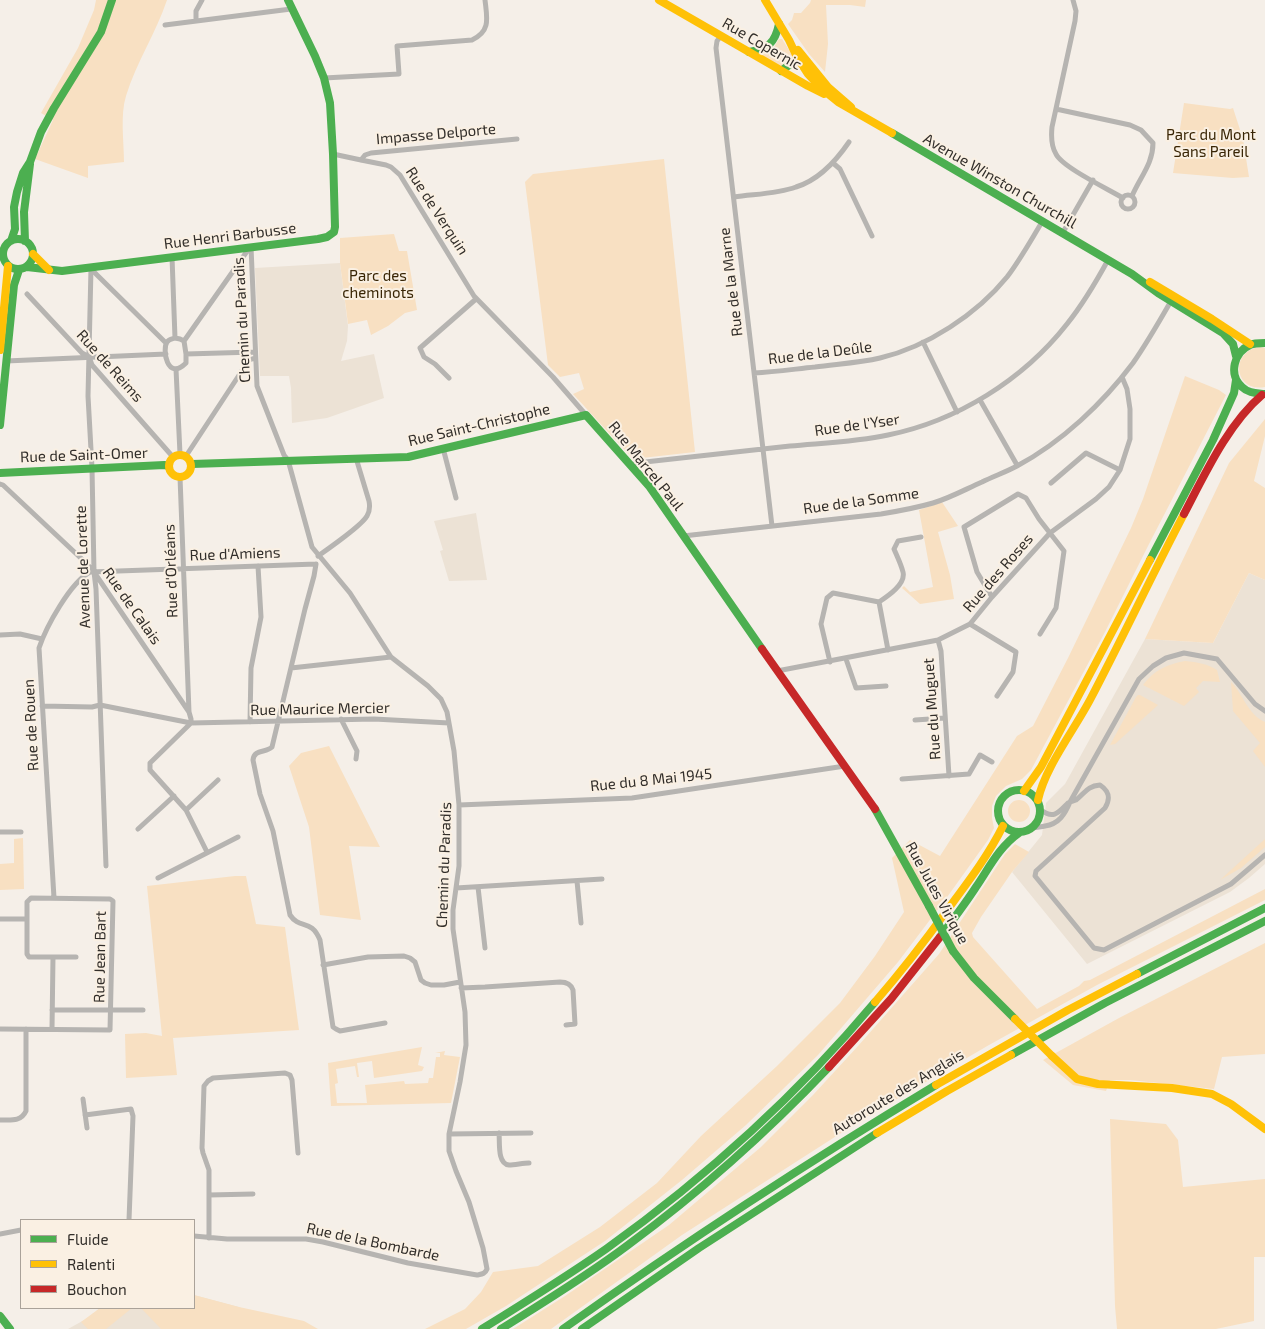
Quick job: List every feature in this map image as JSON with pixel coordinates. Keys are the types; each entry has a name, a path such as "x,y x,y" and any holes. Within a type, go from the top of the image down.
{"main road":[{"path":"23,268 13,269 8,266 1,254 15,229 14,207 23,173 30,162 41,132 54,108 101,32 112,0"},
{"path":"288,0 324,78 330,102 333,154"},
{"name":"Rue Copernic","path":"660,0 813,89 824,94 826,93"},
{"name":"Avenue Winston Churchill","path":"765,0 812,78 826,93 846,108 855,111 1132,274 1142,277 1200,311 1250,344"},
{"path":"749,52 767,48 777,35 779,24"},
{"path":"782,71 791,65 798,55"},
{"name":"Avenue Winston Churchill","path":"798,55 855,111"},
{"path":"826,93 828,91 847,103"},
{"name":"Rue Henri Barbusse","path":"23,268 62,272 327,237 334,232 335,227 333,154"},
{"path":"25,241 23,217 30,162"},
{"path":"0,425 14,285 23,268 33,259 31,246 25,241 18,239 6,243"},
{"path":"33,254 49,270"},
{"path":"0,350 8,266"},
{"name":"Avenue Winston Churchill","path":"1132,274 1139,281 1223,333 1233,344 1236,356"},
{"name":"Avenue Winston Churchill","path":"1171,301 1172,299 1194,311 1200,311"},
{"path":"1263,341 1250,344 1242,349 1236,356 1233,369 1239,385 1247,391 1263,394"},
{"path":"1024,791 1041,767 1067,719 1213,440 1234,393 1236,380"},
{"path":"501,1329 558,1294 627,1246 687,1200 776,1121 826,1071 880,1012 929,952 1004,846 1019,833 1033,828 1040,816 1041,810 1038,800 1040,789 1090,701 1208,469 1238,420 1256,399 1263,394"},
{"name":"Rue Saint-Christophe","path":"288,460 408,456 586,415"},
{"name":"Rue Marcel Paul","path":"586,415 649,486 683,536"},
{"path":"180,456 189,458 192,464 188,474 180,477 174,475 169,469 169,462 180,456"},
{"path":"192,464 288,460"},
{"name":"Rue de Saint-Omer","path":"0,473 169,466"},
{"name":"Rue Jules Virique","path":"683,536 777,672 873,805 953,951 980,985 1078,1079 1098,1084 1172,1088 1212,1094 1231,1104 1265,1130"},
{"path":"1019,833 1003,826 998,814 1001,800 1005,795 1018,790 1030,793 1038,800"},
{"path":"482,1329 552,1286 620,1239 694,1181 770,1113 818,1066 885,990 970,879 1003,826"},
{"name":"Autoroute des Anglais","path":"563,1329 708,1227 916,1097 1068,1010 1265,908"},
{"name":"Autoroute des Anglais","path":"582,1329 718,1235 840,1156 948,1090 1075,1019 1265,921"},
{"path":"0,1316 10,1329"}],"street":[{"path":"196,21 196,11 202,0"},
{"path":"324,78 399,74 398,46 472,40 480,36 484,31 487,19 485,0"},
{"path":"1073,0 1076,11 1075,21 1051,141 1056,155 1064,164 1123,198"},
{"path":"165,25 291,9"},
{"name":"Rue de la Marne","path":"721,36 717,41 716,48 772,526"},
{"path":"1056,109 1130,125 1141,130 1153,143 1151,160 1132,196"},
{"name":"Impasse Delporte","path":"361,160 365,155 371,153 517,139"},
{"path":"734,197 796,188 814,178 833,163 849,142"},
{"name":"Rue de Verquin","path":"333,154 386,165 400,175 476,299 553,377 586,415"},
{"path":"833,163 840,169 872,236"},
{"path":"1062,234 1093,180"},
{"path":"1123,198 1128,195 1132,196"},
{"path":"1123,198 1122,204 1125,208 1130,208 1135,202 1132,196"},
{"name":"Rue de la Deûle","path":"754,373 882,358 923,342 971,312 989,296 1012,270 1042,222"},
{"path":"91,268 166,343 168,364 171,368 176,369 181,368 186,363 184,341 251,247"},
{"name":"Chemin du Paradis","path":"251,247 257,386 284,455 288,460 310,542 350,593 391,657 428,686 440,699 445,706 449,723 454,751 459,805 459,866 453,910 453,929 466,1012 466,1045 449,1134 449,1151 469,1202 483,1248 486,1271"},
{"path":"172,257 175,338"},
{"name":"Rue de l'Yser","path":"632,466 636,463 867,439 906,431 957,412 980,400 1015,376 1055,338 1079,309 1108,260"},
{"name":"Avenue de Lorette","path":"91,268 88,396 106,866"},
{"name":"Rue de Reims","path":"27,294 82,353 89,357 92,365 180,456"},
{"path":"449,378 435,364 424,357 420,348 476,299"},
{"name":"Rue de la Somme","path":"683,536 881,514 910,509 958,493 1017,465 1042,451 1063,435 1104,397 1122,377 1150,337 1171,301"},
{"path":"166,343 175,338 180,338 184,341"},
{"path":"923,342 957,412"},
{"path":"6,361 166,354"},
{"path":"186,354 255,355"},
{"path":"180,456 249,360 255,355"},
{"path":"176,369 180,456"},
{"name":"Rue des Roses","path":"777,672 938,640 970,624 1050,533 1096,500 1109,487 1120,470 1130,439 1130,409 1127,389 1122,377"},
{"path":"980,400 1017,465"},
{"path":"443,448 456,498"},
{"path":"1051,483 1086,453 1120,470"},
{"path":"356,458 370,508 367,516 320,557 316,564 272,746 269,750 255,753 253,760 260,794 274,831 290,915 295,921 310,927 316,932 320,940 333,1026 340,1031 385,1023"},
{"name":"Rue d'Orléans","path":"180,477 189,712 191,723"},
{"name":"Rue de Calais","path":"0,484 94,572 189,712"},
{"path":"992,597 977,572 964,527 1018,494 1026,498 1064,551 1056,608 1040,634"},
{"path":"830,662 821,624 827,598 833,593 879,602 890,594 902,581 904,574 894,549 898,541 922,537"},
{"name":"Rue d'Amiens","path":"94,572 316,564"},
{"path":"250,722 251,668 261,617 258,566"},
{"name":"Rue de Rouen","path":"54,898 39,648 53,617 72,590 85,576 90,572 94,572"},
{"path":"879,602 888,650"},
{"path":"970,624 1016,652 1013,672 996,696"},
{"path":"0,635 20,634 42,639"},
{"name":"Rue du Muguet","path":"938,640 941,651 949,776"},
{"path":"1033,828 1053,824 1060,820 1139,679 1153,666 1166,658 1184,653 1217,659 1255,704 1265,711"},
{"path":"292,668 391,657"},
{"path":"846,659 856,688 886,686"},
{"name":"Rue Maurice Mercier","path":"42,706 92,707 100,705 191,723 341,719 449,723"},
{"path":"915,720 945,718"},
{"path":"341,719 357,751 356,759"},
{"path":"191,723 150,763 150,770 186,810 207,852"},
{"path":"902,779 969,774 980,755 992,762"},
{"name":"Rue du 8 Mai 1945","path":"459,805 632,798 845,766"},
{"path":"186,810 218,780"},
{"path":"1041,810 1051,815 1057,814 1085,790 1094,785 1100,785 1108,792 1110,798 1105,808 1036,871 1035,876 1094,948 1098,950 1104,950 1231,884 1265,855"},
{"path":"138,829 174,796"},
{"path":"0,832 21,832"},
{"path":"158,878 238,837"},
{"path":"456,888 602,879"},
{"path":"577,881 581,923"},
{"path":"478,887 485,948"},
{"name":"Rue Jean Bart","path":"27,919 27,902 31,898 110,898 113,901 112,1010 110,1030 52,1029"},
{"path":"0,919 27,919 27,954 29,957 76,957"},
{"path":"324,965 368,957 404,956 415,962 424,983 431,985 485,987 568,983 573,990 575,1024 566,1025"},
{"path":"0,1029 52,1029 54,957"},
{"path":"52,1010 143,1010"},
{"path":"0,1120 18,1120 23,1117 26,1111 26,1029"},
{"path":"209,1238 209,1170 202,1148 204,1086 210,1078 285,1073 290,1075 298,1153"},
{"path":"83,1099 87,1128"},
{"path":"85,1115 131,1109 133,1116 129,1219"},
{"path":"449,1134 531,1133"},
{"path":"499,1134 502,1161 509,1165 529,1162"},
{"path":"209,1194 253,1194"},
{"path":"0,1234 20,1230"},
{"name":"Rue de la Bombarde","path":"195,1236 323,1242 420,1265 477,1275 486,1271"}],"shaded area":[{"path":"340,263 348,326 347,341 341,361 374,354 384,398 327,418 292,423 289,376 260,376 255,268"},
{"path":"476,513 487,580 449,581 440,551 443,550 434,521"},
{"path":"1249,573 1265,580 1265,864 1230,892 1087,964 1012,872 1042,835 1046,803 1065,784 1145,639 1213,643"},
{"path":"195,1295 239,1307 282,1329 68,1329 99,1309 195,1309"}],"green space":[{"path":"96,0 167,0 135,72 124,103 124,162 88,166 88,178 35,159 53,120 41,113 78,48 94,10"},
{"path":"811,0 866,0 865,7 826,5 828,44 825,72 809,54 788,24 792,20 794,13 801,13"},
{"path":"779,39 782,39 793,56 793,59 780,69 761,56 774,47"},
{"name":"Parc du Mont Sans Pareil","path":"1184,103 1233,108 1243,139 1249,177 1233,178 1173,173"},
{"path":"664,159 695,452 633,459 573,394 584,389 579,373 560,377 548,365 525,182 533,174"},
{"name":"Parc des cheminots","path":"394,234 399,251 407,251 417,310 405,313 388,326 371,335 367,320 348,324 340,263 340,238"},
{"path":"1260,347 1265,348 1265,387 1255,387 1247,384 1242,378 1239,371 1240,363 1243,356 1250,350"},
{"path":"1185,376 1219,390 1226,395 1105,632 1031,770 1022,779 1006,786 996,796 992,806 994,828 988,840 898,962 818,1055 746,1125 682,1180 605,1241 506,1306 466,1329 425,1329 465,1309 481,1292 493,1272 538,1266 600,1227 657,1183 701,1136 777,1066 840,1003 875,956 904,912 892,858 910,840 940,856 1017,736 1033,726 1131,528 1143,499"},
{"path":"1265,419 1265,436 1254,481 1265,488 1265,580 1249,573 1213,643 1145,639 1229,463"},
{"path":"942,502 958,526 938,532 950,575 954,599 920,604 902,588 904,586 910,592 933,587 919,510"},
{"path":"1185,661 1210,666 1217,670 1220,682 1203,681 1196,688 1199,692 1184,706 1143,685 1152,675 1162,669"},
{"path":"1231,682 1254,714 1265,722 1265,767 1253,751 1260,743 1233,711"},
{"path":"1138,695 1158,705 1115,744 1110,745 1136,697"},
{"path":"329,746 380,847 349,846 361,920 320,915 309,827 289,766 301,753"},
{"path":"1015,800 1023,800 1030,807 1030,815 1023,822 1015,822 1008,815 1008,807"},
{"path":"23,838 24,889 0,890 0,864 14,863 14,839"},
{"path":"1265,839 1265,847 1241,868 1220,880"},
{"path":"1015,844 1029,852 1012,872 972,933 973,937 1037,1009 1079,986 1084,981 1090,980 1265,889 1265,900 1097,985 866,1117 682,1235 551,1329 513,1329 669,1225 761,1147 813,1095 939,954 1005,854"},
{"path":"246,876 256,924 285,927 299,1030 173,1038 177,1075 126,1078 125,1034 146,1033 162,1036 147,886"},
{"path":"1265,943 1265,1054 1222,1057 1214,1089 1130,1080 1110,1080 1106,1091 1073,1085 1043,1060 1119,1018"},
{"path":"422,1047 418,1065 424,1067 422,1071 374,1078 372,1061 357,1063 359,1077 357,1077 355,1066 336,1069 338,1083 335,1084 337,1103 367,1103 365,1085 404,1081 405,1084 428,1083 429,1078 433,1078 436,1057 440,1057 440,1053 435,1053 445,1051 444,1055 460,1057 451,1103 331,1106 328,1063"},
{"path":"1110,1119 1166,1124 1178,1140 1183,1187 1265,1179 1265,1257 1254,1257 1254,1321 1216,1329 1117,1329"},
{"path":"195,1295 304,1321 318,1329 161,1329 142,1309 195,1309"},
{"path":"99,1309 131,1309 106,1329 88,1329 81,1322"}],"traffic: fast":[{"path":"11,241 15,229 14,207 23,173 30,162 41,132 54,108 101,32 112,0"},
{"path":"27,267 62,271 318,239 327,237 334,232 330,103 324,78 288,0"},
{"path":"749,52 770,44 779,24"},
{"path":"781,71 796,60 799,53"},
{"path":"892,133 1132,274 1158,293 1223,333 1233,344 1236,356"},
{"path":"25,241 24,212 30,164"},
{"path":"18,239 29,243 33,254 29,265 18,269 7,265 3,254 7,243 18,239"},
{"path":"0,425 14,285 19,270"},
{"path":"1264,394 1244,389 1238,382 1234,370 1237,358 1244,348 1253,344 1265,343"},
{"path":"1150,560 1213,440 1234,393 1236,380"},
{"path":"192,464 408,457 586,415 649,486 762,649"},
{"path":"0,473 169,466"},
{"path":"1023,790 1031,793 1037,799 1040,811 1037,823 1031,829 1015,832 1007,829 1001,823 998,807 1001,799 1007,793 1023,790"},
{"path":"875,809 929,906"},
{"path":"940,937 1000,851 1019,833"},
{"path":"929,906 953,951"},
{"path":"1137,974 1265,908"},
{"path":"1011,1055 1105,1003 1265,921"},
{"path":"953,951 974,978 1015,1019"},
{"path":"482,1329 606,1249 679,1194 782,1102 814,1070 875,1002"},
{"path":"501,1329 597,1267 655,1225 707,1183 757,1138 829,1067"},
{"path":"563,1329 654,1265 747,1204 936,1085"},
{"path":"582,1329 699,1248 877,1133"},
{"path":"0,1316 10,1329"}],"traffic: slow":[{"path":"659,0 808,86 825,93"},
{"path":"765,0 797,57 808,74 822,89 838,102 892,133"},
{"path":"798,50 828,87 851,107"},
{"path":"33,254 49,270"},
{"path":"0,350 8,266"},
{"path":"1150,282 1250,344"},
{"path":"176,455 184,455 191,462 191,466 191,470 184,477 176,477 169,470 169,462 176,455"},
{"path":"1038,800 1047,774 1091,698 1184,514"},
{"path":"1024,791 1041,767 1150,560"},
{"path":"875,1002 913,956 963,889 1003,826"},
{"path":"936,1085 1068,1010 1137,974"},
{"path":"1015,1019 1052,1056"},
{"path":"877,1133 1011,1055"},
{"path":"1052,1056 1077,1079 1098,1084 1172,1088 1212,1094 1231,1104 1265,1129"}],"traffic: jam":[{"path":"1184,514 1218,450 1238,420 1262,395"},
{"path":"762,649 875,809"},
{"path":"829,1067 891,999 940,937"}]}
